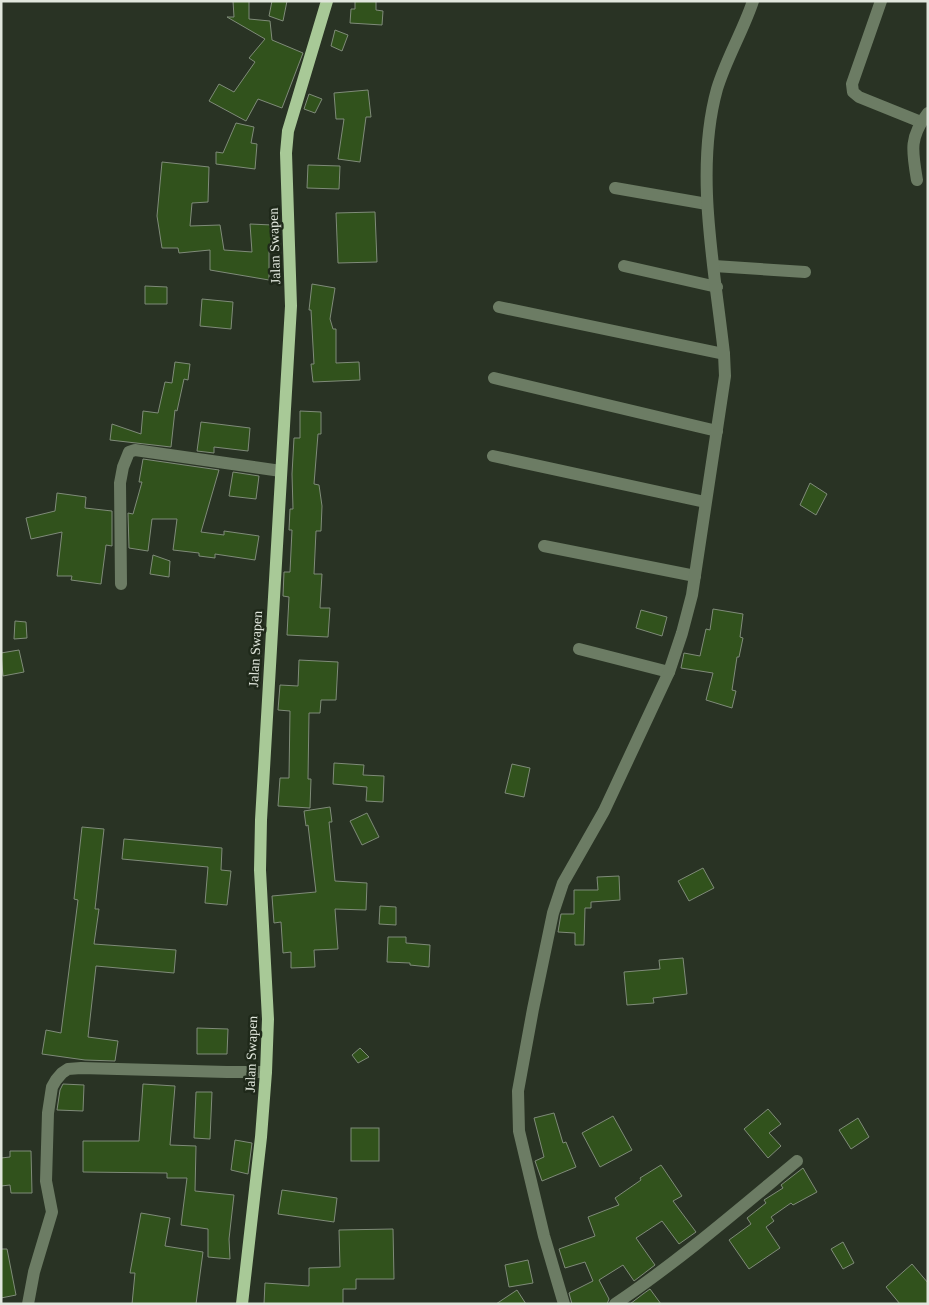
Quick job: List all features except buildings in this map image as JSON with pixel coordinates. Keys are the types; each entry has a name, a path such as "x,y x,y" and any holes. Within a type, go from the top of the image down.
{"main road":[{"name":"Jalan Swapen","path":"242,1304 260,1147 266,1072 268,1019 260,870 261,820 291,306 286,153 288,131 327,1"}],"street":[{"path":"564,1304 542,1226 519,1131 518,1091 552,913 563,882 604,811 669,672 692,595 724,376 724,354 707,204 708,143 717,90 753,1"},
{"path":"881,1 852,84 853,92 859,97 924,118 914,137 912,150 917,180"},
{"path":"615,188 707,204"},
{"path":"624,266 717,287"},
{"path":"714,266 805,272"},
{"path":"499,307 724,354"},
{"path":"494,378 717,431"},
{"path":"121,584 120,482 128,452 135,450 281,472"},
{"path":"493,456 705,502"},
{"path":"544,546 694,576"},
{"path":"579,649 669,672"},
{"path":"28,1304 34,1272 52,1212 46,1181 48,1113 52,1088 59,1075 68,1069 81,1068 266,1072"},
{"path":"615,1304 708,1235 797,1161"}]}
